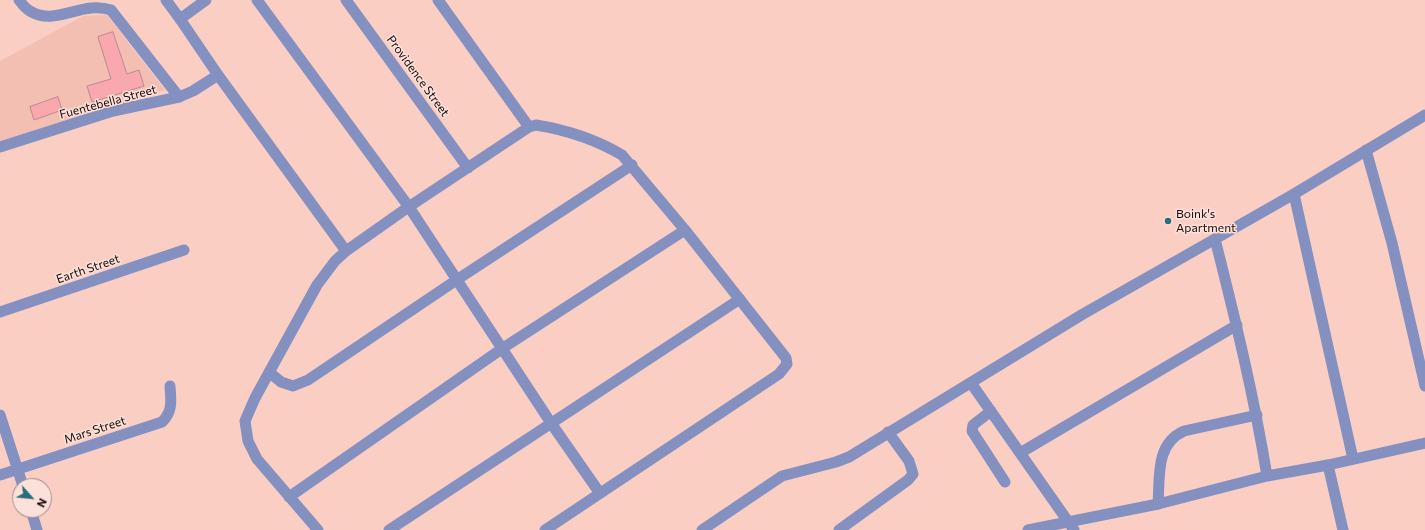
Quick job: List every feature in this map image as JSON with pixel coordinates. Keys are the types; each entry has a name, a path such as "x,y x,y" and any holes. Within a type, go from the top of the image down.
{"street":[{"path":"19,0 29,11 40,16 51,16 93,5 102,6 111,10 179,97"},
{"path":"166,0 218,75 346,251"},
{"path":"180,19 206,0"},
{"path":"257,0 410,207 551,423 599,492"},
{"name":"Providence Street","path":"346,0 468,168"},
{"path":"438,0 529,127"},
{"name":"Fuentebella Street","path":"0,147 113,111 179,97 193,91 218,75"},
{"path":"702,530 782,476 836,462 849,457 1083,314 1294,194 1425,115"},
{"path":"318,530 257,459 246,432 245,421 269,372 325,273 346,251 529,127 536,125 582,136 622,155 632,165 740,299 786,358 787,364 784,369 599,492 545,530"},
{"path":"1366,150 1392,243 1425,386"},
{"path":"269,372 281,382 293,386 308,380 458,279 632,165"},
{"path":"1294,194 1353,459"},
{"path":"289,498 503,348 685,230"},
{"path":"1215,239 1237,325 1257,415 1267,476"},
{"name":"Earth Street","path":"0,312 184,250"},
{"path":"389,530 740,299"},
{"path":"1020,453 1237,325"},
{"path":"971,383 1071,527"},
{"name":"Mars Street","path":"0,475 162,422 169,415 171,408 170,386"},
{"path":"991,411 973,425 972,431 1005,482"},
{"path":"1158,504 1161,456 1169,442 1177,434 1184,431 1257,415"},
{"path":"0,416 21,478"},
{"path":"840,530 908,480 912,474 909,461 888,432"},
{"path":"1028,530 1071,527 1267,476 1328,465 1425,443"},
{"path":"1328,465 1343,530"},
{"path":"33,518 37,530"}],"shaded area":[{"path":"107,15 165,90 0,142 0,61 83,16"}],"building":[{"path":"113,32 127,74 139,70 144,86 92,102 87,86 111,79 98,37"},
{"path":"58,97 62,110 34,120 30,107"}],"place":[{"name":"Boink's Apartment","path":"1168,221"}]}
